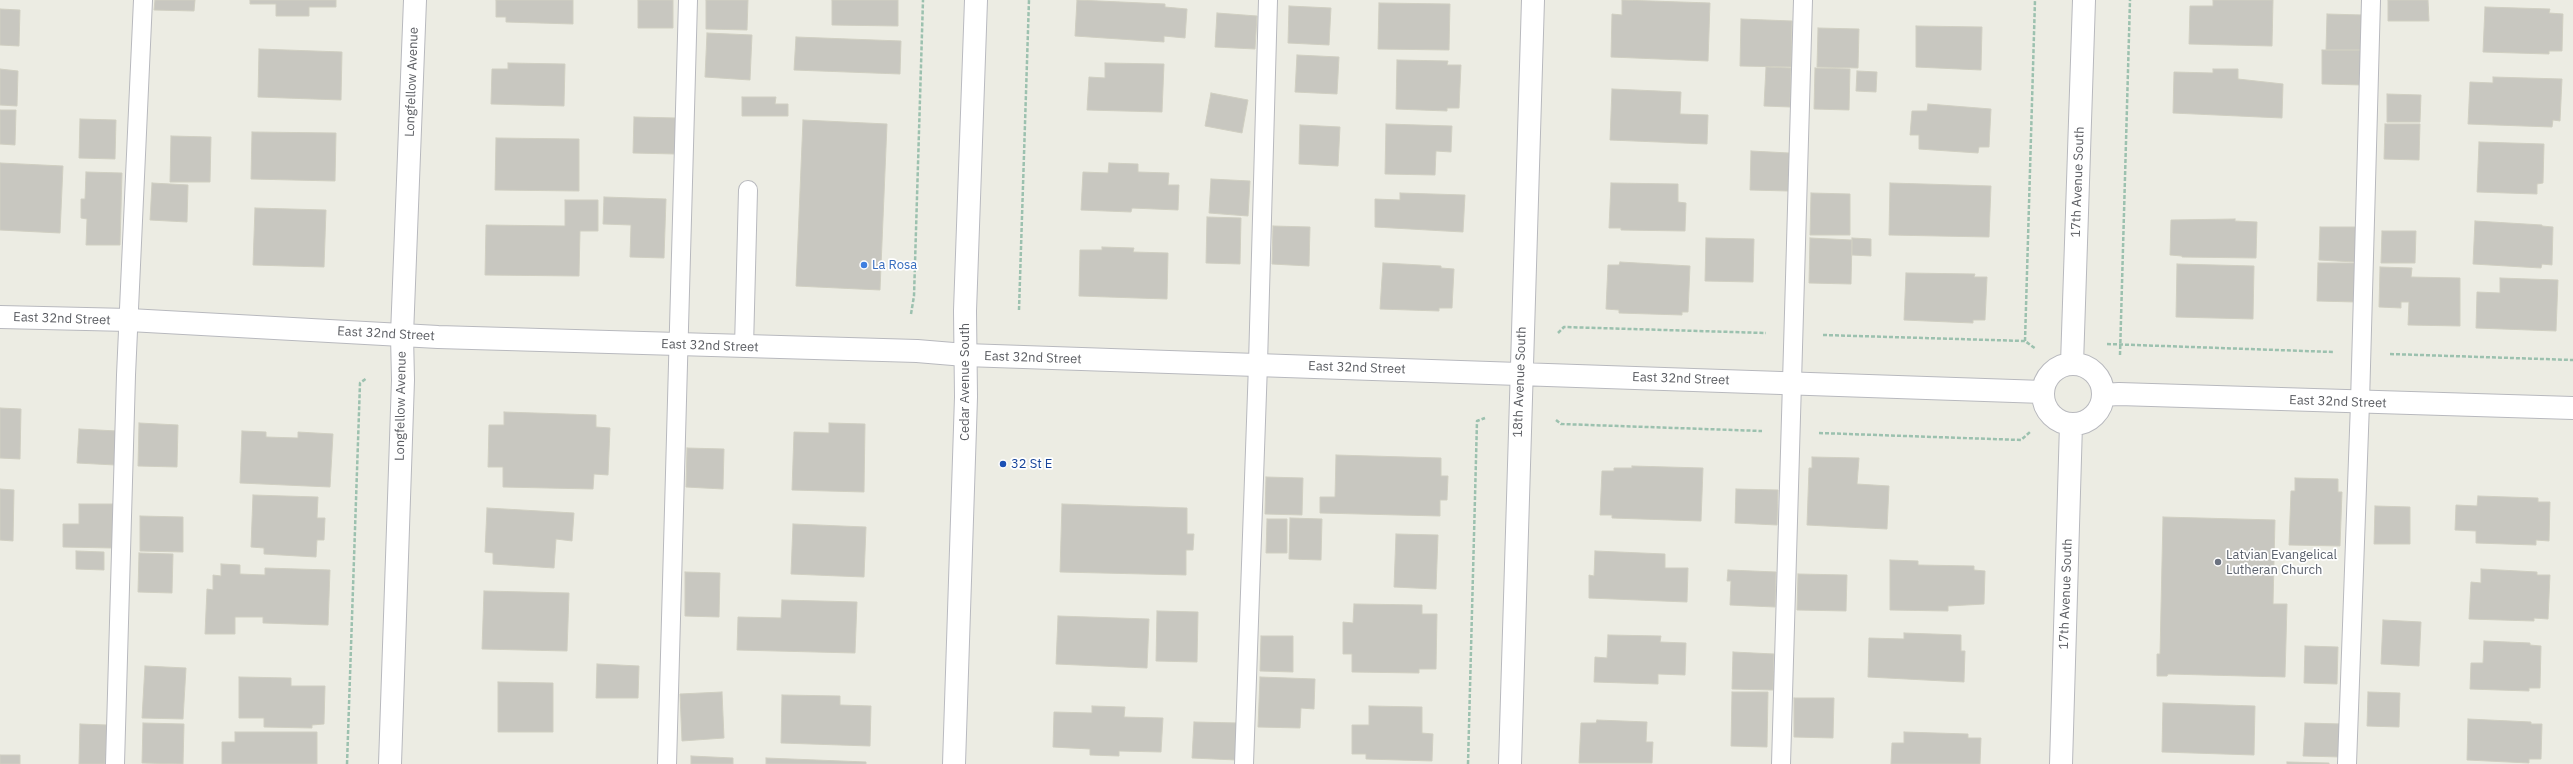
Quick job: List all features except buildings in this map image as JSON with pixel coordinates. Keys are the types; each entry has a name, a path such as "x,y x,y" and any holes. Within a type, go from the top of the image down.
{"street":[{"name":"Longfellow Avenue","path":"390,764 402,380 402,335 415,0"},
{"name":"Cedar Avenue South","path":"954,764 966,397 965,355 976,0"},
{"name":"18th Avenue South","path":"1510,764 1520,374 1533,0"},
{"name":"17th Avenue South","path":"2072,364 2084,0"},
{"name":"East 32nd Street","path":"0,317 129,320 402,335 678,345 917,351 965,355 2043,392"},
{"path":"2072,364 2079,364 2093,371 2102,385 2104,396 2097,412 2081,423 2071,424 2057,420 2050,414 2045,404 2043,392 2048,376 2057,368 2072,364"},
{"name":"East 32nd Street","path":"2104,396 2119,394 2360,403 2573,408"},
{"name":"17th Avenue South","path":"2061,764 2071,424"}],"lane":[{"path":"115,764 129,320 143,0"},
{"path":"667,764 688,0"},
{"path":"1244,764 1258,364 1268,0"},
{"path":"1780,764 1803,0"},
{"path":"2347,764 2360,403 2370,0"},
{"path":"744,347 748,190"}],"path":[{"path":"911,314 914,296 923,0"},
{"path":"1019,310 1029,0"},
{"path":"2025,341 2035,0"},
{"path":"2120,355 2130,0"},
{"path":"347,764 360,383 367,378"},
{"path":"1468,764 1477,421 1485,418"}],"place":[{"name":"La Rosa","path":"864,265"},
{"name":"32 St E","path":"1003,464"},
{"name":"Latvian Evangelical Lutheran Church","path":"2218,562"}]}
